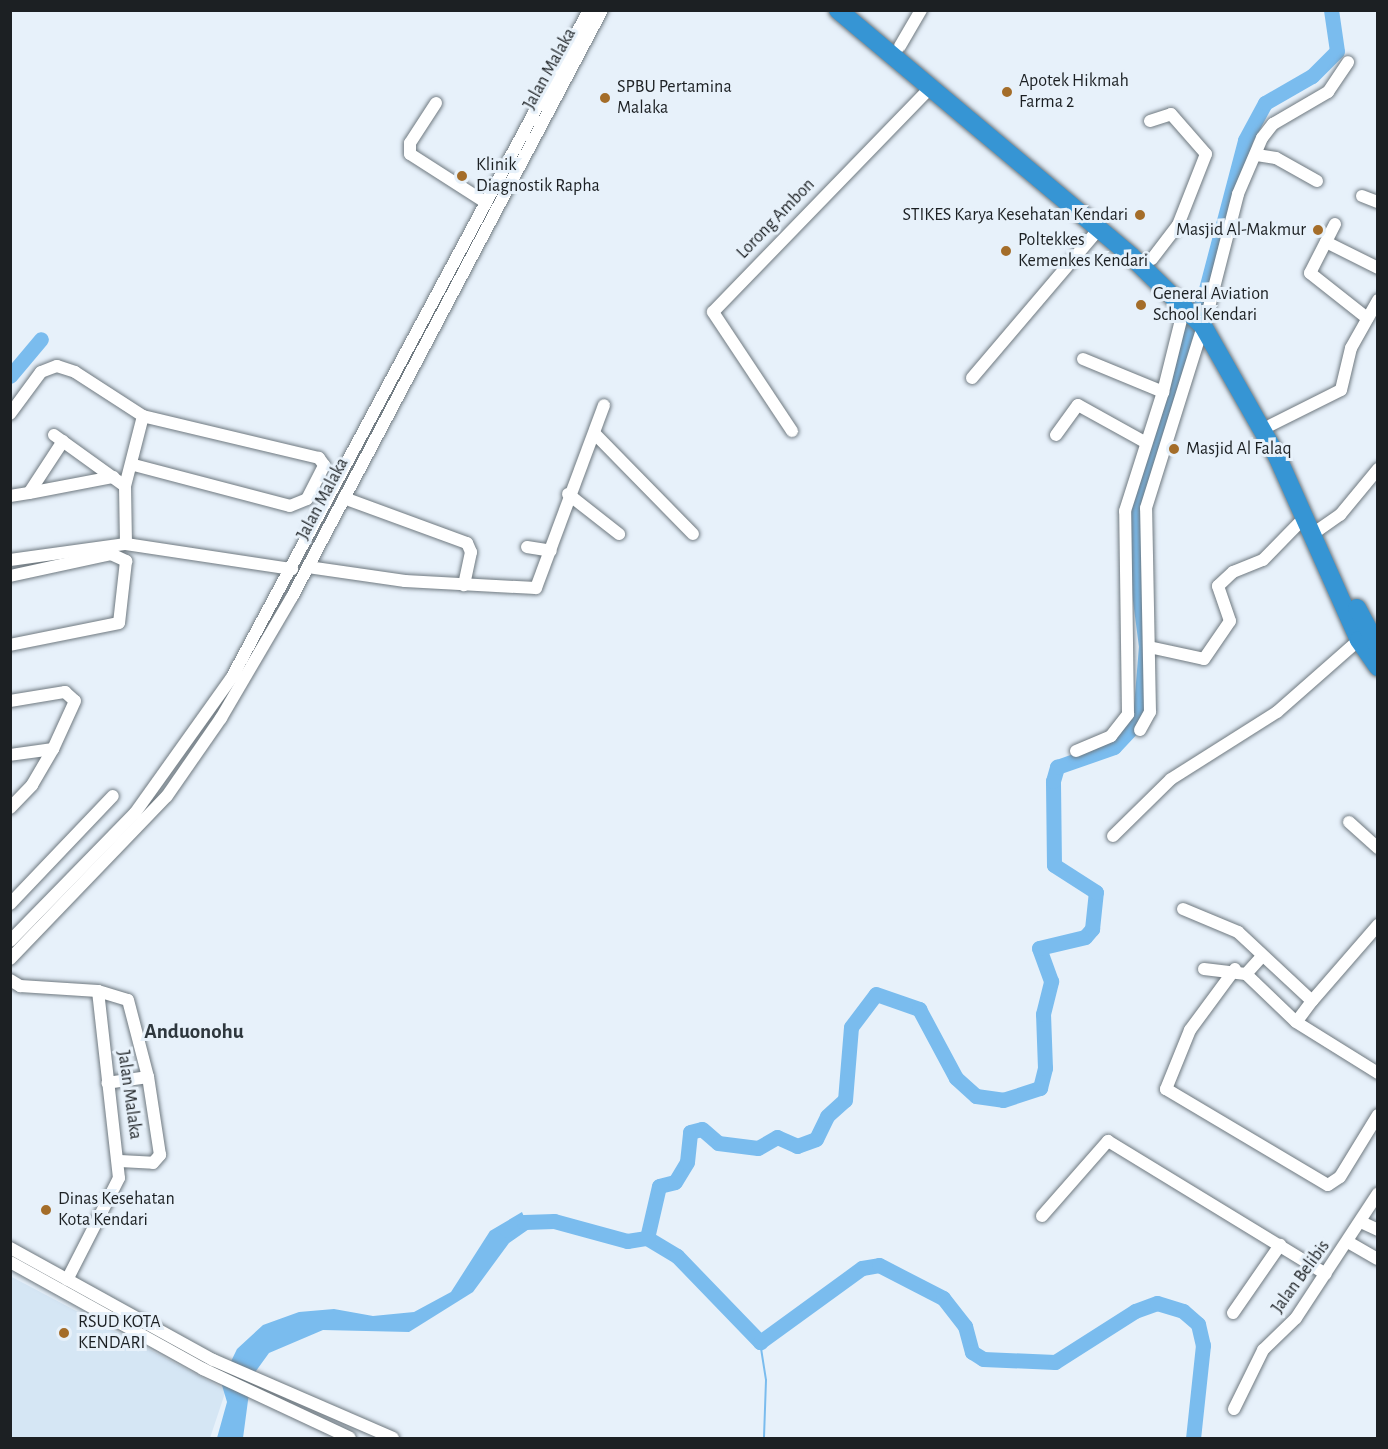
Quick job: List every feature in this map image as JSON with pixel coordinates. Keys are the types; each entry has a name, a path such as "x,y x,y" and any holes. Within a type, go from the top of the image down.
{"highway":[{"path":"838,10 931,87 1152,259 1188,300 1221,345 1271,425 1318,531 1377,647"},
{"path":"854,10 900,46 1053,183 1099,228 1188,300"},
{"path":"1221,345 1306,516 1318,531 1359,640 1377,667"}],"street":[{"name":"Jalan Malaka","path":"10,958 167,796 221,718 345,498 362,451 485,202 590,10"},
{"name":"Jalan Malaka","path":"10,941 92,861 165,776 232,676 289,569 362,451 602,10"},
{"path":"900,46 921,10"},
{"path":"1140,730 1149,712 1146,508 1238,194 1273,124 1328,92 1348,62"},
{"name":"Lorong Ambon","path":"792,431 713,312 931,87"},
{"path":"436,103 410,143 410,154 485,202"},
{"path":"1150,121 1171,114 1206,154 1178,225 1152,259"},
{"path":"1257,155 1276,158 1317,181"},
{"path":"1362,196 1377,202"},
{"path":"1335,224 1310,273 1367,318"},
{"path":"972,378 1099,228"},
{"path":"1326,242 1377,268"},
{"path":"1076,751 1111,736 1128,714 1125,511 1143,441 1163,393 1188,300"},
{"path":"1271,425 1341,390 1351,348 1377,300"},
{"path":"1083,359 1163,393"},
{"path":"10,414 41,372 57,366 75,372 143,416 319,458 324,465 307,499 297,506 134,465"},
{"path":"308,567 464,585 533,589 551,551 568,494 595,434 604,405"},
{"path":"1056,435 1078,405 1143,441"},
{"path":"126,544 125,486 134,465 143,416"},
{"path":"595,434 693,534"},
{"path":"29,493 58,438 125,486"},
{"path":"1318,531 1377,469"},
{"path":"10,496 113,477"},
{"path":"568,494 619,534"},
{"path":"345,498 467,543 471,552 464,585"},
{"path":"1149,647 1204,659 1230,621 1218,586 1233,572 1263,560 1306,516"},
{"path":"10,560 126,544 289,569"},
{"path":"527,547 551,551"},
{"path":"10,576 111,554 126,561 119,623 10,645"},
{"path":"1113,836 1172,778 1277,712 1359,640"},
{"path":"10,701 59,692 73,695 53,749 32,785 10,808"},
{"path":"10,755 53,749"},
{"path":"10,904 113,796"},
{"path":"1349,822 1377,848"},
{"path":"1183,909 1238,932 1312,1001"},
{"path":"1296,1023 1377,925"},
{"path":"1262,956 1240,971 1190,1030 1166,1089 1328,1185 1340,1177 1377,1115"},
{"path":"1204,969 1240,971 1296,1023 1377,1073"},
{"path":"12,981 98,992 128,1000 148,1077 160,1155 153,1163 120,1161"},
{"name":"Jalan Malaka","path":"73,1269 115,1195 120,1161 107,1083 98,992"},
{"path":"107,1083 148,1077"},
{"path":"1042,1216 1108,1141 1326,1274"},
{"name":"Jalan Belibis","path":"1234,1409 1263,1350 1292,1323 1348,1242 1377,1193"},
{"path":"1361,1221 1377,1230"},
{"path":"1348,1242 1377,1259"},
{"path":"1233,1313 1280,1245"},
{"path":"10,1248 73,1269 105,1307 203,1369 350,1438"},
{"path":"10,1262 213,1360 300,1394 393,1438"}],"shaded area":[{"name":"RSUD KOTA KENDARI","path":"10,1276 226,1390 210,1438 11,1438"}],"water":[{"path":"522,1212 529,1229 509,1243 473,1292 409,1332 323,1330 269,1353 251,1378 243,1438 217,1438 227,1402 221,1382 237,1349 263,1325 299,1312 334,1309 373,1316 414,1312 451,1292 490,1231"}],"waterway":[{"path":"647,1238 659,1186 675,1182 687,1162 690,1132 702,1129 718,1143 758,1148 777,1137 797,1146 816,1139 827,1116 845,1100 851,1027 876,994 919,1009 956,1078 976,1096 1003,1100 1040,1088 1045,1068 1043,1014 1051,981 1039,948 1085,937 1092,929 1096,892 1054,865 1053,781 1057,767 1114,747 1140,719 1146,646 1134,553 1135,508 1174,399 1184,338 1205,293 1245,140 1265,103 1312,76 1337,51 1331,10"},
{"path":"10,376 41,339"},
{"path":"507,1230 524,1222 554,1221 627,1241 647,1238 677,1256 760,1342 862,1268 879,1265 943,1298 965,1326 972,1352 983,1359 1055,1362 1135,1311 1157,1303 1183,1311 1198,1324 1203,1345 1193,1438"},
{"path":"760,1342 766,1380 764,1438"}],"place":[{"name":"Apotek Hikmah Farma 2","path":"1007,92"},
{"name":"SPBU Pertamina Malaka","path":"605,98"},
{"name":"Klinik Diagnostik Rapha","path":"462,176"},
{"name":"STIKES Karya Kesehatan Kendari","path":"1140,215"},
{"name":"Masjid Al-Makmur","path":"1318,230"},
{"name":"Poltekkes Kemenkes Kendari","path":"1006,251"},
{"name":"General Aviation School Kendari","path":"1141,305"},
{"name":"Masjid Al Falaq","path":"1174,449"},
{"name":"Dinas Kesehatan Kota Kendari","path":"46,1210"},
{"name":"RSUD KOTA KENDARI","path":"64,1333"}],"district":[{"name":"Anduonohu","path":"194,1032"}]}
